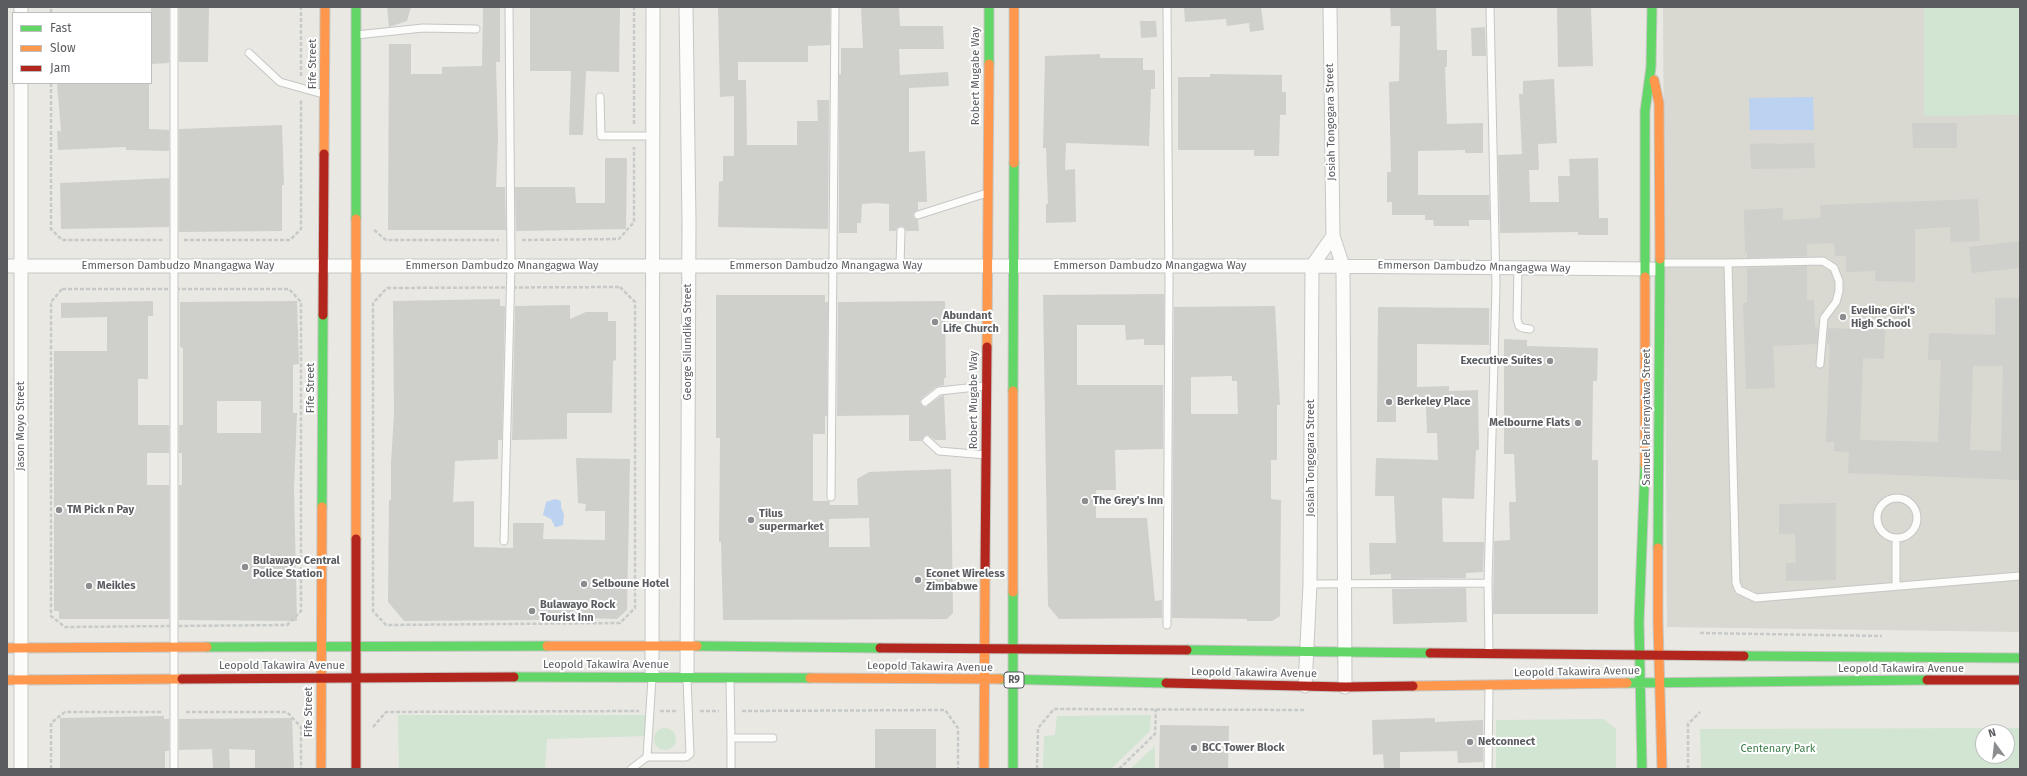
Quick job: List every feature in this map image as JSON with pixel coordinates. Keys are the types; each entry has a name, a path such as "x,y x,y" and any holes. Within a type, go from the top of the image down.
{"main road":[{"name":"Fife Street","path":"321,769 325,94 324,7"},
{"path":"356,7 356,769"},
{"name":"Robert Mugabe Way","path":"984,769 989,7"},
{"path":"1013,769 1014,7"},
{"name":"Samuel Parirenyatwa Street","path":"1642,769 1639,654 1644,476 1646,268 1645,110 1651,67 1652,7"},
{"name":"Samuel Parirenyatwa Street","path":"1651,67 1659,103 1660,266 1658,655 1662,769"},
{"name":"Leopold Takawira Avenue","path":"7,648 688,646 1306,652 1489,652 2020,658"},
{"name":"Leopold Takawira Avenue","path":"7,680 652,676 984,679 1345,687 2020,680"}],"street":[{"path":"652,7 652,676"},
{"name":"George Silundika Street","path":"686,7 689,266 687,677"},
{"name":"Josiah Tongogara Street","path":"1330,7 1333,236 1343,266 1345,687"},
{"name":"Jason Moyo Street","path":"21,769 22,84"},
{"path":"1312,266 1333,236"},
{"name":"Emmerson Dambudzo Mnangagwa Way","path":"7,266 1343,266 1646,268 1660,266"},
{"name":"Josiah Tongogara Street","path":"1305,686 1310,584 1312,266"}],"lane":[{"path":"174,7 174,769"},
{"path":"504,541 511,266 509,7"},
{"path":"831,497 835,7"},
{"path":"1167,7 1169,266 1167,625"},
{"path":"1489,652 1488,583 1496,267 1490,7"},
{"path":"356,35 422,28 476,29"},
{"path":"249,53 280,82 325,94"},
{"path":"600,96 601,136 652,136"},
{"path":"918,215 988,192"},
{"path":"900,266 901,231"},
{"path":"1660,266 1728,262 1823,261 1834,268 1839,281 1839,291 1836,302 1824,318 1820,364"},
{"path":"1728,262 1736,583 1738,590 1756,598 2020,576"},
{"path":"1518,267 1517,319 1519,326 1530,329"},
{"path":"925,402 940,391 986,386"},
{"path":"927,440 939,451 986,455"},
{"path":"1900,498 1912,504 1916,509 1917,523 1909,534 1896,538 1884,534 1877,523 1877,516 1878,510 1887,500 1900,498"},
{"path":"1896,538 1896,586"},
{"path":"1310,584 1488,583"},
{"path":"648,757 652,676"},
{"path":"631,769 648,757 686,757 690,754 687,677"},
{"path":"730,677 731,769"},
{"path":"1488,769 1489,685"},
{"path":"731,738 773,738"}],"path":[{"path":"51,84 51,230 62,240 290,240 301,229 301,7"},
{"path":"1700,633 1887,636"},
{"path":"1037,769 1038,728 1054,709 1304,710"},
{"path":"1119,769 1155,734 1156,709"},
{"path":"51,769 51,723 65,712 287,712 301,727 301,769"},
{"path":"1688,769 1688,724 1700,712"}],"shaded area":[{"name":"Eveline Girl's High School","path":"1663,7 2020,7 2020,632 1667,627"}],"green space":[{"path":"1924,7 2020,7 2020,115 1924,116"},
{"path":"398,715 645,715 647,736 547,739 545,769 399,769"},
{"path":"1151,715 1150,731 1111,769 1043,769 1044,736 1055,735 1057,716"},
{"path":"1604,719 1616,729 1616,769 1496,769 1496,720"},
{"path":"665,728 673,731 676,739 673,747 665,750 657,747 654,739 657,731"},
{"name":"Centenary Park","path":"1975,728 1975,764 2015,764 2015,728 2020,728 2020,769 1701,769 1700,729"},
{"path":"1155,746 1155,769 1130,769"}],"water":[{"path":"1813,97 1814,130 1750,130 1749,98"},
{"path":"555,499 561,501 561,507 564,515 563,525 557,527 555,527 551,519 543,515 546,502"}],"building":[{"path":"151,7 169,7 169,63 152,64"},
{"path":"179,7 209,7 208,62 179,62"},
{"path":"387,7 411,7 407,21 389,27"},
{"path":"483,7 500,7 500,62 496,62 498,139 496,187 505,187 506,230 388,230 389,44 411,44 411,74 442,74 442,67 482,66"},
{"path":"530,7 620,7 619,72 586,71 583,135 569,135 571,71 530,71"},
{"path":"718,7 830,7 830,45 808,46 808,62 738,62 738,80 746,80 747,145 797,145 797,121 818,121 817,100 829,100 828,229 718,227 719,182 723,181 723,156 734,156 734,96 720,97"},
{"path":"861,7 899,7 900,26 943,26 944,49 899,49 900,75 948,72 949,86 909,88 909,152 925,151 927,202 918,202 918,210 913,214 914,218 918,220 919,231 906,231 904,227 901,226 897,228 896,231 889,231 889,204 874,203 862,204 861,223 857,223 857,233 839,233 839,74 841,74 841,48 863,48"},
{"path":"1184,7 1261,7 1264,30 1250,32 1249,23 1227,26 1226,19 1185,22"},
{"path":"1390,7 1436,7 1437,50 1447,50 1447,67 1445,67 1447,124 1483,123 1483,153 1465,153 1465,150 1418,151 1418,195 1489,195 1490,220 1469,220 1469,226 1434,226 1433,220 1425,220 1425,215 1392,215 1392,202 1387,202 1387,172 1391,172 1389,82 1399,81 1400,26 1391,26"},
{"path":"1557,7 1591,7 1593,66 1558,67"},
{"path":"1140,21 1156,21 1157,37 1141,38"},
{"path":"1485,27 1486,56 1472,56 1471,28"},
{"path":"1100,54 1100,58 1143,58 1143,70 1155,70 1155,89 1151,89 1149,146 1066,143 1065,170 1075,169 1076,222 1046,223 1046,204 1048,204 1046,148 1043,148 1045,56"},
{"path":"1210,74 1282,75 1282,92 1286,92 1286,115 1280,115 1279,156 1254,156 1254,150 1178,150 1178,77 1210,77"},
{"path":"1554,79 1557,143 1538,144 1539,170 1529,170 1530,202 1559,202 1558,176 1570,176 1569,159 1598,158 1599,218 1608,218 1608,235 1578,235 1578,232 1500,233 1498,155 1522,154 1519,94 1523,94 1523,81"},
{"path":"57,84 149,84 149,129 169,130 169,151 126,150 126,147 58,150 57,131 61,131"},
{"path":"1912,123 1957,123 1957,148 1913,148"},
{"path":"282,125 284,185 282,185 282,231 179,232 179,129"},
{"path":"1814,143 1815,168 1751,169 1750,144"},
{"path":"605,158 627,158 626,229 516,231 515,187 575,187 576,203 605,203"},
{"path":"169,178 169,227 61,229 60,183"},
{"path":"1978,199 1980,241 1951,242 1950,227 1915,229 1915,282 1875,281 1875,271 1846,272 1846,256 1835,256 1834,243 1807,244 1807,256 1747,258 1747,252 1745,252 1744,210 1783,208 1783,220 1821,218 1820,205"},
{"path":"2020,241 2020,268 1972,273 1969,247"},
{"path":"1807,266 1807,300 1814,300 1815,327 1818,327 1817,344 1773,346 1775,388 1746,389 1743,303 1747,303 1747,268"},
{"path":"1164,294 1164,345 1144,345 1144,339 1126,340 1125,325 1077,325 1077,385 1163,385 1163,449 1115,450 1116,490 1096,490 1096,518 1147,518 1155,601 1162,600 1162,618 1059,619 1048,606 1043,295"},
{"path":"716,295 825,295 825,302 828,302 827,416 825,416 825,434 813,434 813,501 829,501 830,505 858,505 857,479 869,472 951,469 953,613 947,619 723,620 721,542 719,542 720,438 716,438","holes":["869,518 870,547 829,547 829,519"]},
{"path":"1995,298 2020,298 2020,480 1848,473 1849,452 1834,451 1834,442 1826,442 1830,344 1827,344 1828,328 1885,330 1884,359 1863,358 1860,440 1938,442 1941,360 1928,360 1929,333 1995,335","holes":["1973,366 2003,366 2001,451 1970,450"]},
{"path":"500,299 500,306 505,306 502,440 498,440 498,459 455,461 453,502 474,501 474,547 513,548 513,523 544,523 543,539 605,540 605,511 585,511 586,504 578,503 576,458 630,459 627,610 617,619 539,617 539,620 404,621 388,602 389,500 391,500 391,463 394,414 393,301"},
{"path":"153,301 153,316 148,316 148,379 138,379 138,425 169,425 169,453 147,453 147,485 169,485 169,619 59,619 59,611 54,611 54,351 107,351 107,317 61,318 61,303"},
{"path":"297,301 299,364 293,365 293,413 297,413 294,489 297,621 179,620 179,485 182,485 182,453 179,453 179,425 183,425 183,349 180,346 180,302","holes":["217,401 261,401 261,433 217,433"]},
{"path":"945,301 946,378 944,378 944,385 936,387 922,398 920,402 926,407 944,395 946,440 935,440 928,435 924,436 922,441 909,441 909,415 837,416 838,302"},
{"path":"570,305 570,319 586,312 608,312 608,321 616,321 616,360 613,361 612,413 567,413 567,439 512,440 515,306"},
{"path":"1275,306 1280,405 1277,405 1277,460 1271,460 1271,499 1281,500 1280,616 1272,621 1247,621 1247,619 1172,618 1174,307","holes":["1232,376 1232,381 1237,381 1238,414 1191,414 1191,377"]},
{"path":"1378,307 1489,308 1489,345 1417,344 1417,387 1449,386 1449,391 1478,390 1479,450 1476,450 1474,499 1442,498 1443,542 1484,542 1483,572 1466,573 1466,578 1391,579 1391,574 1370,575 1369,543 1396,543 1394,496 1375,496 1376,458 1438,460 1437,433 1427,433 1426,406 1396,407 1396,422 1377,422"},
{"path":"1504,339 1527,340 1527,346 1598,348 1597,381 1593,381 1592,460 1598,460 1598,614 1493,614 1494,541 1510,540 1509,502 1516,502 1514,454 1504,454"},
{"path":"1836,503 1836,580 1786,581 1786,563 1796,563 1795,534 1779,534 1779,504"},
{"path":"1466,588 1467,622 1393,624 1392,589"},
{"path":"164,716 164,719 169,719 169,751 165,751 165,769 60,769 60,718"},
{"path":"292,718 294,769 255,769 255,750 229,749 230,769 213,769 212,749 179,750 179,719"},
{"path":"1435,718 1435,722 1483,720 1483,762 1458,763 1457,751 1400,752 1400,769 1384,769 1383,754 1373,755 1372,720"},
{"name":"BCC Tower Block","path":"1160,725 1229,726 1228,769 1159,769"},
{"path":"875,729 936,729 936,769 875,769"}],"traffic: fast":[{"path":"356,7 356,219"},
{"path":"989,7 989,64"},
{"path":"1645,277 1645,111 1651,67 1652,7"},
{"path":"1013,391 1014,163"},
{"path":"1658,548 1660,259"},
{"path":"322,507 323,315"},
{"path":"1642,769 1639,622 1645,465"},
{"path":"1013,592 1013,769"},
{"path":"207,647 547,646"},
{"path":"697,646 880,648"},
{"path":"1187,650 1430,653"},
{"path":"1744,656 2020,658"},
{"path":"514,677 810,678"},
{"path":"1000,679 1166,683"},
{"path":"1627,683 1927,680"}],"traffic: slow":[{"path":"324,154 325,7"},
{"path":"1014,7 1014,163"},
{"path":"987,347 989,64"},
{"path":"1654,80 1659,103 1660,259"},
{"path":"356,219 356,539"},
{"path":"1645,277 1645,465"},
{"path":"1013,391 1013,592"},
{"path":"321,769 322,507"},
{"path":"1658,548 1658,622 1662,769"},
{"path":"984,769 985,573"},
{"path":"547,646 697,646"},
{"path":"7,648 207,647"},
{"path":"810,678 1000,679"},
{"path":"7,680 182,679"},
{"path":"1413,686 1627,683"}],"traffic: jam":[{"path":"323,315 324,154"},
{"path":"985,573 987,347"},
{"path":"356,539 356,769"},
{"path":"880,648 1187,650"},
{"path":"1430,653 1744,656"},
{"path":"182,679 514,677"},
{"path":"1927,680 2020,680"},
{"path":"1166,683 1345,687 1413,686"}],"place":[{"name":"Eveline Girl's High School","path":"1843,317"},
{"name":"Abundant Life Church","path":"935,322"},
{"name":"Executive Suites","path":"1550,361"},
{"name":"Berkeley Place","path":"1389,402"},
{"name":"Melbourne Flats","path":"1578,423"},
{"name":"The Grey's Inn","path":"1085,501"},
{"name":"TM Pick n Pay","path":"59,510"},
{"name":"Tilus supermarket","path":"751,520"},
{"name":"Bulawayo Central Police Station","path":"245,567"},
{"name":"Econet Wireless Zimbabwe","path":"918,580"},
{"name":"Selboune Hotel","path":"584,584"},
{"name":"Meikles","path":"89,586"},
{"name":"Bulawayo Rock Tourist Inn","path":"532,611"},
{"name":"Netconnect","path":"1470,742"},
{"name":"BCC Tower Block","path":"1194,748"}]}
